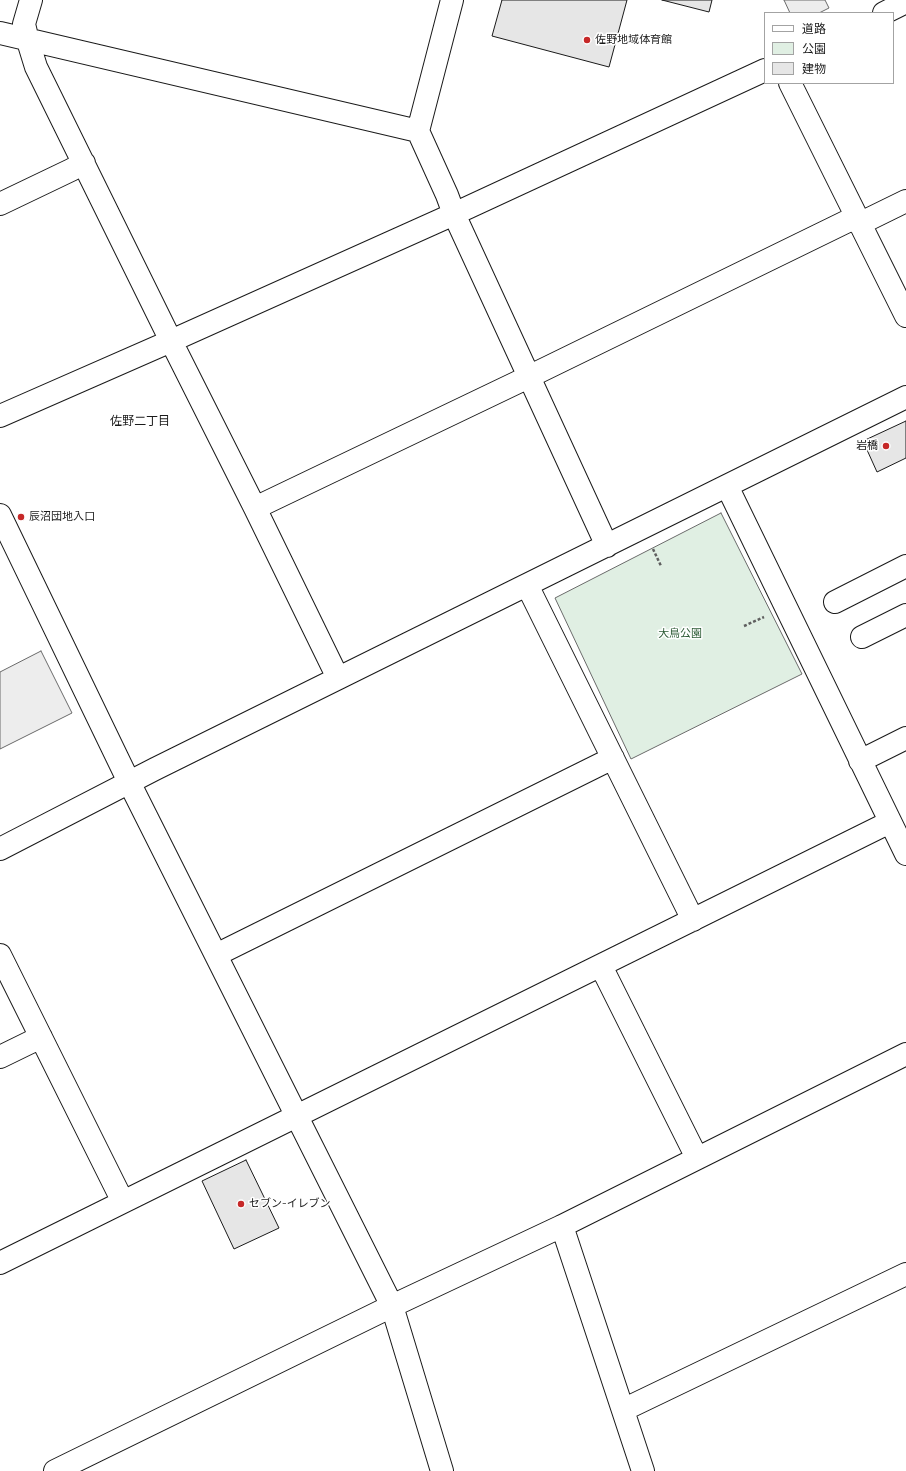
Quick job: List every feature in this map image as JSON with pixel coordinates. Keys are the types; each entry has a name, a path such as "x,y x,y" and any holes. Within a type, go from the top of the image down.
{"street":[{"path":"31,0 24,24 36,67 338,678"},
{"path":"452,0 418,131 454,214 530,376 607,546"},
{"path":"886,12 906,2"},
{"path":"0,33 28,41 418,131"},
{"path":"0,416 454,214 764,70"},
{"path":"790,84 906,316"},
{"path":"0,204 84,162"},
{"path":"255,508 857,220 906,201"},
{"path":"0,849 129,782 906,397"},
{"path":"727,486 906,854"},
{"path":"0,516 129,782 298,1116 392,1306 442,1471"},
{"path":"835,602 906,566"},
{"path":"527,585 693,920"},
{"path":"862,636 906,615"},
{"path":"860,761 906,738"},
{"path":"216,955 613,758"},
{"path":"0,1263 890,822"},
{"path":"0,955 123,1202"},
{"path":"601,966 697,1158"},
{"path":"0,1057 40,1037"},
{"path":"54,1471 392,1306 562,1226 906,1054"},
{"path":"562,1226 643,1471"},
{"path":"623,1410 906,1274"}],"path":[{"path":"652,547 661,566"},
{"path":"744,626 769,614"}],"green space":[{"name":"大鳥公園","path":"721,513 802,674 631,759 555,598"}],"shaded area":[{"path":"784,0 825,0 829,8 821,12 790,12"},
{"path":"41,651 72,713 0,749 0,672"}],"building":[{"path":"502,0 627,0 609,67 492,36"},
{"path":"662,0 712,0 709,12"},
{"path":"906,421 906,458 877,472 863,441"},
{"path":"246,1160 279,1228 234,1249 202,1181"}],"place":[{"name":"佐野地域体育館","path":"587,40"},
{"name":"岩橋","path":"886,446"},
{"name":"辰沼団地入口","path":"21,517"},
{"name":"セブン-イレブン","path":"241,1204"}],"district":[{"name":"佐野二丁目","path":"140,422"}]}
